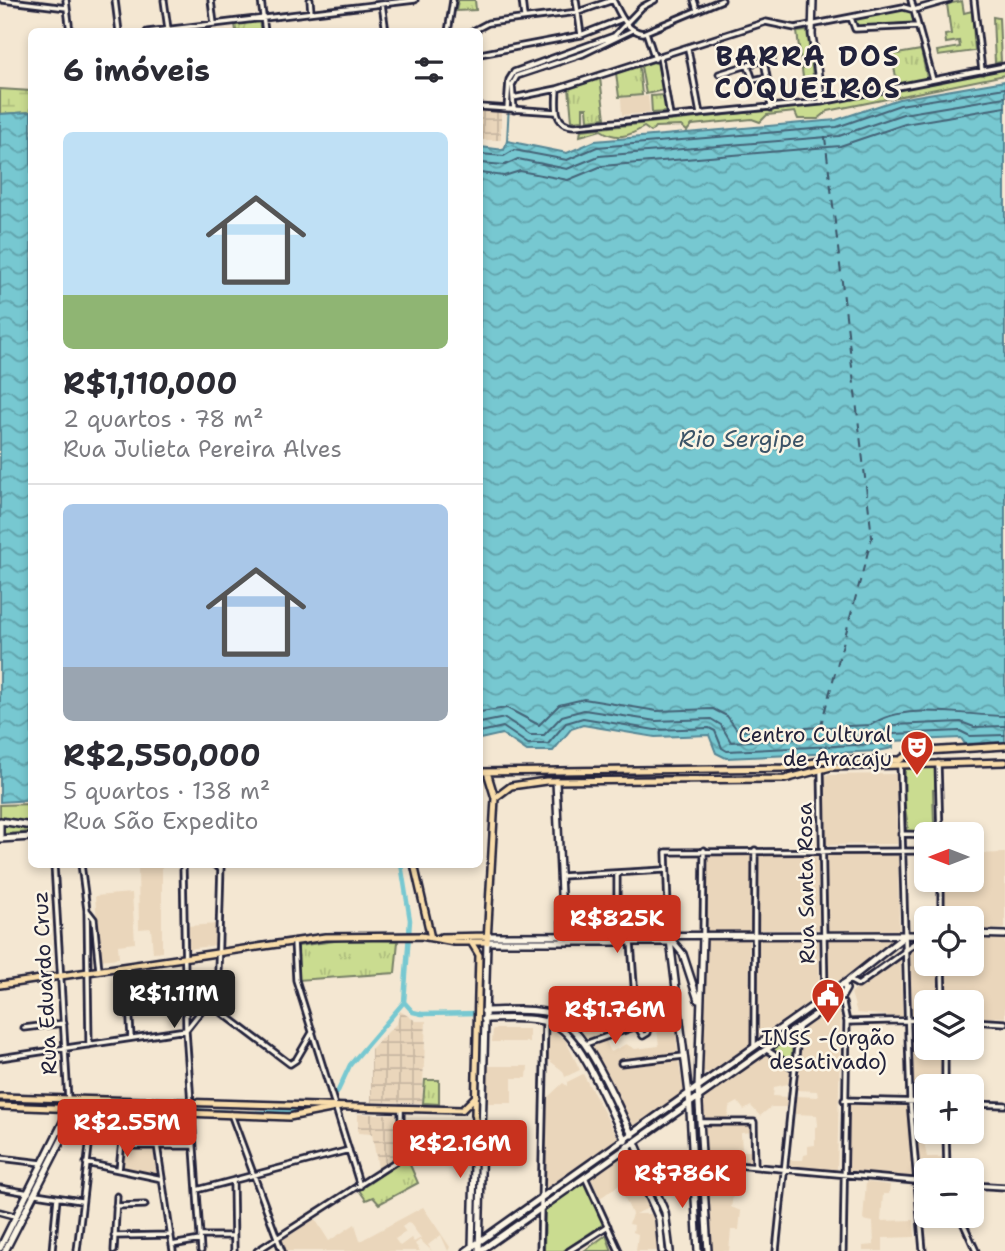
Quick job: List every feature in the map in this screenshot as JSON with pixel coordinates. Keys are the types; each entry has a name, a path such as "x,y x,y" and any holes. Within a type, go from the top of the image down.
{"main road":[{"path":"813,0 813,25 822,101"},
{"path":"495,798 511,786 556,781 785,779 821,768 900,763 915,752 1005,746"},
{"path":"470,1250 475,1096 488,939 495,798 483,772 774,769 825,760 900,763 1005,762"},
{"path":"556,781 563,939"},
{"path":"28,825 0,821 0,838 28,837"},
{"path":"415,868 431,938"},
{"path":"0,985 356,934 421,936 471,942 488,939"},
{"path":"563,939 631,942 754,934 914,935"},
{"path":"984,934 1005,934"},
{"path":"479,1251 585,1177 689,1094 849,980 906,935"},
{"path":"703,936 698,1088 708,1251"},
{"path":"431,938 617,937 670,940 683,954 701,1007"},
{"path":"670,940 690,1103 698,1251"},
{"path":"471,942 479,952 481,1014 479,1251"},
{"path":"905,951 914,944"},
{"path":"470,1250 582,1170 699,1097 837,999 845,991 843,984"},
{"path":"481,1014 548,1014 569,1023 585,1044 665,1212 670,1251"},
{"path":"481,1014 545,1021 563,1030 630,1141 659,1219 662,1251"},
{"path":"461,1110 475,1096"},
{"path":"0,1097 335,1107"},
{"path":"4,1107 32,1098"},
{"path":"146,1103 153,1112"},
{"path":"4,1107 289,1117 344,1106 461,1110 475,1115"},
{"path":"0,1248 33,1193 44,1163 73,1110"},
{"path":"5,1251 73,1110"},
{"path":"475,1115 481,1144"}],"street":[{"path":"2,0 67,8"},
{"path":"66,0 70,28"},
{"path":"115,0 118,28"},
{"path":"164,0 168,28"},
{"path":"211,0 214,23"},
{"path":"261,0 264,28"},
{"path":"310,0 311,12"},
{"path":"359,0 360,6"},
{"path":"176,28 415,0"},
{"path":"449,28 453,0"},
{"path":"522,0 524,17"},
{"path":"576,0 581,35"},
{"path":"479,28 488,23 524,17 578,12 613,0 622,19 630,27 646,32 722,0"},
{"path":"510,110 513,80 517,76 583,54 630,27 642,7 654,0"},
{"path":"694,0 697,10"},
{"path":"911,0 933,80"},
{"path":"513,98 557,89 766,22 795,28 903,7 914,10 949,0"},
{"path":"974,0 982,71"},
{"path":"383,4 386,28"},
{"path":"851,18 855,29 918,26"},
{"path":"483,53 581,35 622,19"},
{"path":"510,110 509,80 514,72 592,46 630,27"},
{"path":"646,32 657,58 670,117"},
{"path":"688,49 700,114"},
{"path":"719,74 772,57"},
{"path":"764,61 771,108"},
{"path":"748,66 753,80 767,77"},
{"path":"557,89 556,111 568,126 822,101 1005,66"},
{"path":"483,107 556,111"},
{"path":"900,763 910,1101 915,1158"},
{"path":"938,763 938,822"},
{"name":"Rua Santa Rosa","path":"821,768 824,997"},
{"path":"901,834 914,834"},
{"path":"703,936 704,850"},
{"path":"754,1046 755,850"},
{"path":"670,940 664,856 668,851 914,850"},
{"name":"Rua Eduardo Cruz","path":"54,868 68,1100"},
{"path":"82,868 87,909 89,1045"},
{"path":"183,868 186,1030 201,1251"},
{"path":"217,1007 221,868"},
{"path":"561,876 665,870"},
{"path":"617,872 617,937"},
{"path":"87,909 94,919 99,970"},
{"path":"294,941 296,980 360,1186"},
{"path":"631,942 637,1026 640,1035 647,1035 647,1019"},
{"path":"849,980 858,985 905,951"},
{"path":"127,966 131,1038"},
{"path":"0,1058 186,1030 208,1002 218,976"},
{"path":"540,1251 545,1021 548,1014 568,1005 677,999"},
{"path":"837,999 843,1003 847,1021 843,1251"},
{"path":"208,1002 288,1063 296,1060 313,1031"},
{"path":"847,1021 914,1020"},
{"path":"984,1022 1005,1023"},
{"path":"24,1028 64,1023"},
{"path":"776,1251 799,1024"},
{"path":"585,1044 637,1026"},
{"path":"765,1048 795,1069"},
{"path":"621,1063 684,1056"},
{"path":"844,1100 914,1101"},
{"path":"984,1104 1005,1105"},
{"path":"257,1251 360,1186 400,1157 401,1108"},
{"path":"77,1251 93,1111"},
{"path":"119,1170 125,1113"},
{"path":"231,1114 282,1251"},
{"path":"701,1122 754,1122 755,1166"},
{"path":"158,1145 173,1251"},
{"path":"122,1146 194,1146"},
{"path":"197,1190 349,1150"},
{"path":"0,1158 44,1163"},
{"path":"693,1168 703,1162 914,1181"},
{"path":"86,1163 162,1180"},
{"path":"582,1170 620,1251"},
{"path":"233,1181 234,1251"},
{"path":"984,1186 1005,1187"},
{"path":"0,1188 81,1201"},
{"path":"114,1251 117,1196"},
{"path":"52,1251 57,1198"},
{"path":"117,1206 145,1205"},
{"path":"0,1212 18,1216"},
{"path":"569,1251 609,1225"},
{"path":"921,1228 923,1251"},
{"path":"965,1228 976,1251"},
{"path":"114,1236 171,1235"},
{"path":"172,1245 200,1238 233,1236"}],"shaded area":[{"path":"648,96 650,113 622,115 621,98"},
{"path":"483,109 501,111 501,140 483,140"},
{"path":"896,774 897,844 824,845 823,775"},
{"path":"751,853 750,931 705,931 707,854"},
{"path":"758,853 818,853 819,929 758,930"},
{"path":"898,853 899,930 825,931 824,854"},
{"path":"1005,853 1005,929 984,930 984,906 943,906 943,892 984,892 984,854"},
{"path":"138,868 162,868 162,952 153,953 151,928 139,929"},
{"path":"132,893 135,943 118,945 119,958 100,960 95,896"},
{"path":"217,924 216,945 189,949 187,926"},
{"path":"749,938 750,1044 708,1073 703,1071 705,939"},
{"path":"757,938 819,938 819,995 761,1036 756,1034"},
{"path":"826,938 896,939 828,989"},
{"path":"984,938 1005,938 1005,1017 984,1018 984,990 946,990 946,976 984,976"},
{"path":"914,950 914,976 939,976 939,990 914,990 914,1017 910,1017 909,954"},
{"path":"900,958 903,1017 857,1013 851,993"},
{"path":"673,1000 678,1054 619,1061 620,1065 678,1058 684,1092 632,1127 590,1045 605,1039 611,1052 626,1044 635,1049 659,1046 657,1028 649,1028 646,1003"},
{"path":"837,1004 841,1005 837,1172 786,1166 787,1160 803,1160 804,1155 808,1154 808,1146 815,1145 815,1127 818,1126 817,1115 793,1114 795,1096 818,1097 817,1091 796,1090 803,1027"},
{"path":"571,1008 571,1012 577,1012 578,1021 586,1022 587,1026 596,1024 601,1036 588,1040 579,1027 561,1012 561,1009"},
{"path":"400,1011 416,1021 426,1021 422,1103 371,1102 371,1049 397,1023"},
{"path":"910,1025 914,1025 914,1060 941,1060 941,1074 914,1074 914,1097"},
{"path":"551,1028 566,1041 580,1070 565,1077 563,1071 546,1058 546,1029"},
{"path":"493,1029 529,1029 529,1042 492,1042"},
{"path":"765,1053 790,1070 788,1084 774,1087 773,1096 787,1097 786,1107 771,1107 760,1116 751,1106 744,1110 738,1102 729,1107 728,1119 704,1120 703,1098"},
{"path":"486,1066 528,1066 527,1078 512,1078 512,1103 486,1103"},
{"path":"583,1074 618,1138 545,1189 546,1099 563,1083 567,1086 567,1082"},
{"path":"848,1104 907,1106 913,1177 847,1171"},
{"path":"358,1114 396,1114 396,1159 378,1168 372,1134 358,1133"},
{"path":"705,1123 753,1123 754,1132 741,1133 742,1151 753,1151 754,1162 705,1160"},
{"path":"917,1144 924,1144 927,1157 943,1157 943,1158 918,1158"},
{"path":"153,1148 157,1176 124,1167 125,1149"},
{"path":"626,1153 651,1207 635,1214 653,1214 658,1251 636,1251 638,1234 633,1232 634,1225 629,1224 632,1214 619,1185 600,1198 590,1176"},
{"path":"706,1166 738,1169 731,1207 741,1211 739,1230 731,1230 729,1251 711,1251"},
{"path":"866,1182 890,1185 889,1194 883,1194 881,1221 914,1220 915,1237 883,1238 883,1251 863,1251 863,1246 874,1245 873,1222 863,1220"},
{"path":"423,1207 450,1247 448,1251 441,1235 428,1245 432,1251 420,1240 415,1244 420,1251 284,1251 281,1241 315,1219 329,1241 355,1224 360,1241","holes":["409,1222 421,1238 414,1242 411,1238 400,1246 395,1239 406,1232 402,1227"]}],"green space":[{"path":"458,0 475,0 476,10 456,11"},
{"path":"962,1 964,13 972,11 975,51 938,56 937,51 960,47 959,41 946,43 945,35 951,34 947,4"},
{"path":"911,9 914,22 855,28 853,19"},
{"path":"993,17 999,18 1001,62 995,63"},
{"path":"259,21 260,28 236,28 235,24"},
{"path":"807,31 816,98 806,100 797,32"},
{"path":"921,50 927,78 898,85 891,55"},
{"path":"657,61 663,90 646,94 641,66"},
{"path":"639,66 642,95 619,97 616,73"},
{"path":"1005,67 1005,75 828,111 818,119 798,119 795,112 767,115 760,122 752,119 692,125 687,131 681,126 655,127 651,132 644,127 622,136 601,130 580,136 581,130 785,109"},
{"path":"600,78 605,118 588,120 587,108 583,108 583,120 572,121 569,88"},
{"path":"0,89 28,91 28,112 0,114"},
{"path":"664,95 666,112 652,113 651,96"},
{"path":"905,767 936,767 937,790 933,790 934,822 914,822 914,833 910,833 905,829 908,827 904,801"},
{"path":"28,804 28,824 0,818 0,805"},
{"path":"4,824 28,828 28,832 4,834"},
{"path":"349,939 398,941 395,973 298,980 298,946"},
{"path":"646,1003 647,1034 640,1035 637,1004"},
{"path":"794,1033 791,1064 769,1049"},
{"path":"425,1080 439,1080 439,1104 423,1103"},
{"path":"407,1158 418,1183 379,1204 373,1197 366,1200 359,1190"},
{"path":"584,1182 605,1223 563,1251 544,1251 545,1210"},
{"path":"606,1235 612,1251 584,1251"}],"water":[{"name":"Rio Sergipe","path":"1005,81 1005,742 965,744 961,738 893,741 893,748 878,751 726,758 716,753 709,735 655,737 583,725 571,729 553,751 527,751 502,734 483,738 483,147 504,150 507,141 567,153 595,141 836,120 899,99"},
{"path":"28,112 28,800 0,802 0,114"}],"waterway":[{"path":"616,36 633,23 644,8"},
{"path":"544,63 605,42"},
{"path":"507,141 510,85"},
{"path":"337,1093 350,1065 404,1002 410,920 402,868"},
{"path":"404,1002 413,1012 422,1014 479,1013"},
{"path":"498,1013 541,1014 564,1024"},
{"path":"579,1040 595,1073"},
{"path":"609,1100 642,1164"},
{"path":"0,1102 5,1102"},
{"path":"37,1103 248,1113 308,1111"},
{"path":"34,1188 72,1110"},
{"path":"658,1201 664,1222"},
{"path":"666,1251 667,1238"}],"ferry route":[{"path":"816,743 872,537 824,129"}],"place":[{"name":"Centro Cultural de Aracaju","path":"917,777"},
{"name":"INSS -(orgão desativado)","path":"828,1025"}],"district":[{"name":"BARRA DOS COQUEIROS","path":"808,72"}]}
